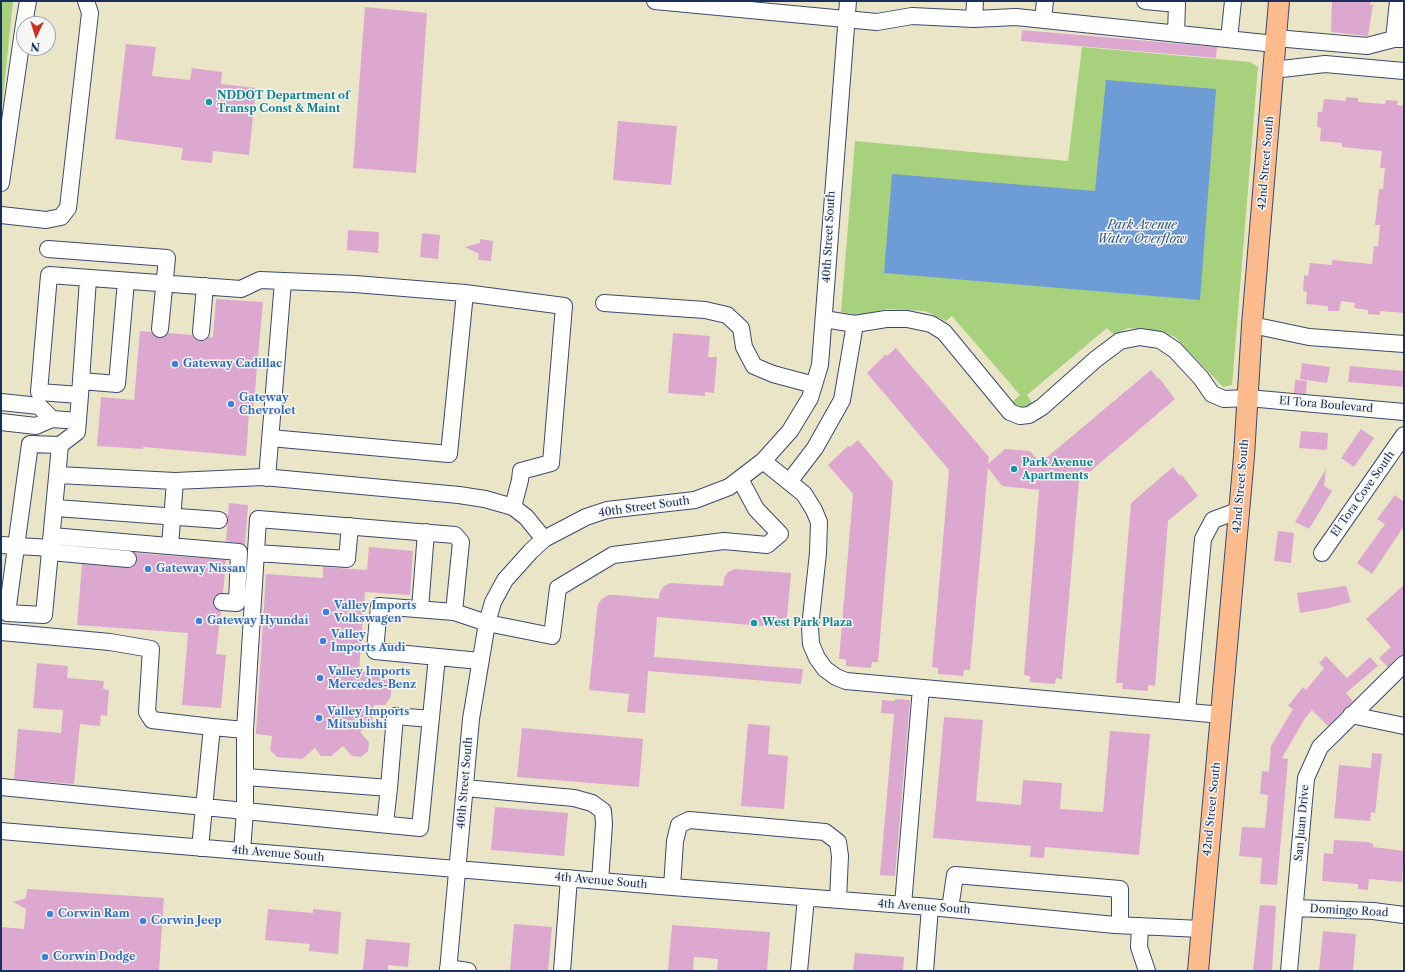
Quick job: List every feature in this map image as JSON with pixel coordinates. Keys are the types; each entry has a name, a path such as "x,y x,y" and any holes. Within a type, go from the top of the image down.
{"main road":[{"name":"42nd Street South","path":"1198,971 1240,510 1252,326 1279,1"}],"street":[{"path":"25,16 28,1"},
{"path":"1,215 46,220 61,218 68,208 90,13 86,1"},
{"path":"655,1 705,4 846,20 877,22 912,16 974,19 1016,17 1229,39 1367,46 1399,39 1398,1"},
{"name":"40th Street South","path":"448,970 471,719 486,623 493,602 505,580 530,551 544,539 586,517 600,512 695,500 729,487 763,461 790,431 810,398 820,365 832,187 848,1"},
{"path":"974,19 975,1"},
{"path":"1043,20 1045,1"},
{"path":"1145,1 1177,4 1176,34"},
{"path":"1229,39 1233,1"},
{"path":"1,183 19,56"},
{"path":"1273,70 1324,64 1404,71"},
{"path":"48,249 167,258 160,329"},
{"path":"126,281 117,384 39,392 49,275 241,289 260,280 355,284 465,293 564,306 551,463 521,471 513,507"},
{"path":"60,445 56,508 44,615 7,613 8,545 30,444 60,445 77,432 88,279"},
{"path":"267,478 283,281"},
{"path":"202,332 205,286"},
{"path":"270,438 449,454 465,293"},
{"path":"604,303 705,310 728,315 741,328 744,347 754,366 774,374 814,384"},
{"path":"789,482 815,448 842,400 855,324 824,318"},
{"name":"El Tora Boulevard","path":"855,324 886,319 907,319 931,324 944,332 1010,412 1020,416 1030,416 1096,359 1120,341 1140,337 1160,340 1174,350 1201,378 1212,394 1224,399 1248,398 1404,412"},
{"path":"1252,326 1309,336 1404,344"},
{"path":"1,402 39,406 52,419"},
{"path":"1,422 36,426 52,419 78,421"},
{"name":"El Tora Cove South","path":"1322,553 1404,435"},
{"path":"763,461 804,494 814,510 819,522 818,553 810,627 811,644 817,658 825,669 846,681 1222,715"},
{"path":"58,475 175,481 267,478 459,495 485,499 513,507 526,517 544,539"},
{"path":"480,661 375,651 379,606 454,612 486,623 552,636 558,588 613,555 724,541 767,545 780,534 756,509 740,479"},
{"path":"170,546 175,481"},
{"path":"56,508 219,520"},
{"path":"1187,712 1203,539 1213,520 1240,510"},
{"path":"242,851 245,811 246,730 258,519 456,535 461,542 454,612"},
{"path":"256,553 347,559 350,526"},
{"path":"420,609 426,532"},
{"path":"8,545 170,546 239,552 237,603 222,602"},
{"path":"51,545 128,559"},
{"path":"1,632 110,642 151,649 147,712 152,720 246,730"},
{"path":"1,787 420,828 437,657"},
{"name":"San Juan Drive","path":"1289,971 1306,778 1320,747 1404,664"},
{"path":"903,906 921,688"},
{"path":"1351,715 1404,726"},
{"path":"386,824 395,716 431,719"},
{"path":"200,848 212,727"},
{"path":"246,777 389,788"},
{"path":"465,788 574,798 592,803 603,811 600,881"},
{"path":"672,887 675,841 679,825 689,820 825,832 838,842 840,856 838,900"},
{"name":"4th Avenue South","path":"1,831 903,906 950,908 1120,925 1201,929"},
{"path":"950,908 954,875 1120,889 1120,925"},
{"path":"562,971 569,878"},
{"path":"799,971 806,898"},
{"path":"925,971 930,907"},
{"name":"Domingo Road","path":"1295,908 1373,911 1404,915"},
{"path":"1140,926 1139,947 1147,971"},
{"path":"448,970 468,971"}],"green space":[{"path":"1,1 13,1 1,117"},
{"path":"1082,47 1250,62 1258,67 1232,385 1223,387 1175,337 1163,332 1128,328 1114,335 1107,328 1027,395 1033,404 1023,408 1014,404 1013,401 1020,395 952,316 946,321 925,311 886,309 862,316 841,312 855,141 1068,161"}],"water":[{"name":"Park Avenue Water Overflow","path":"1106,80 1216,89 1200,300 884,273 892,174 1095,191"}],"building":[{"path":"1332,1 1371,1 1370,5 1373,5 1368,36 1331,32"},
{"path":"365,7 427,13 416,173 353,168"},
{"path":"1022,30 1217,47 1216,58 1021,41"},
{"name":"NDDOT Department of Transp Const & Maint","path":"126,44 156,47 152,76 190,80 192,68 222,72 221,84 256,88 249,155 213,151 212,163 181,160 183,148 115,139"},
{"path":"1346,97 1358,98 1358,102 1385,104 1386,100 1398,101 1397,105 1404,106 1404,313 1380,311 1380,315 1368,314 1368,310 1354,308 1355,303 1341,301 1339,311 1328,311 1328,306 1306,304 1307,292 1303,291 1304,275 1308,276 1310,263 1332,265 1332,260 1372,264 1374,246 1378,247 1380,225 1375,225 1379,189 1383,189 1385,168 1380,168 1382,151 1342,147 1342,143 1320,141 1321,128 1317,127 1318,112 1322,112 1324,99 1346,101"},
{"path":"618,121 677,126 671,185 613,180"},
{"path":"348,230 379,232 378,253 347,250"},
{"path":"422,233 440,235 438,259 420,257"},
{"path":"480,239 493,241 491,261 478,260 479,254 465,247 480,243"},
{"path":"216,299 263,302 253,413 249,413 246,456 143,447 143,449 97,446 101,397 134,400 140,331 151,332 154,336 159,338 164,337 168,333 192,335 196,340 205,341 209,337 213,337"},
{"path":"673,333 710,336 708,357 717,357 714,393 705,392 705,396 668,393"},
{"path":"896,348 989,457 988,464 1005,449 1030,451 1040,463 1151,370 1175,399 1079,481 1062,679 1056,678 1055,684 1030,682 1030,676 1024,675 1039,490 1002,486 988,468 970,670 964,670 963,676 938,674 938,668 932,667 949,470 867,373 886,354 887,356"},
{"path":"1302,363 1330,367 1327,383 1300,379"},
{"path":"1350,366 1404,371 1404,387 1348,382"},
{"path":"1295,380 1307,381 1306,394 1294,393"},
{"path":"1361,429 1374,438 1354,467 1341,458"},
{"path":"1301,431 1328,433 1327,450 1299,448"},
{"path":"858,440 893,482 878,662 872,662 871,668 846,666 846,659 839,659 853,494 828,465 848,446 850,447"},
{"path":"1173,467 1180,476 1181,474 1198,496 1168,521 1155,686 1148,685 1148,691 1122,689 1123,683 1116,683 1131,503"},
{"path":"1326,469 1324,486 1332,491 1309,529 1295,522"},
{"path":"1395,495 1404,502 1404,526 1372,574 1357,563 1385,524 1377,519"},
{"path":"229,503 248,505 245,545 226,541"},
{"path":"1278,531 1294,533 1291,563 1274,561"},
{"path":"369,547 413,551 410,595 365,592 359,671 386,674 391,685 391,696 385,705 374,705 372,721 360,732 369,742 368,751 361,757 352,756 343,746 331,756 321,756 315,748 302,759 277,757 270,750 272,736 256,734 266,574 323,578 323,567 367,570"},
{"path":"135,553 226,560 223,593 214,596 213,602 214,607 221,611 216,654 226,655 221,708 182,705 188,633 77,625 82,564 132,568 137,560"},
{"name":"West Park Plaza","path":"735,569 791,573 786,628 657,617 654,657 803,669 801,684 648,671 645,713 627,712 629,694 589,690 598,604 602,599 608,595 615,595 659,599 660,592 664,586 670,583 723,586 724,578 728,572"},
{"path":"1404,585 1404,655 1397,657 1388,667 1379,658 1391,647 1366,619"},
{"path":"1346,586 1351,602 1329,608 1300,613 1297,593"},
{"path":"1326,656 1347,678 1370,657 1378,666 1346,693 1353,701 1328,726 1312,710 1304,720 1282,758 1288,759 1277,885 1260,884 1262,858 1239,856 1242,827 1265,828 1268,795 1260,794 1262,771 1269,772 1271,746 1293,709 1288,706 1303,687 1306,690 1324,668 1319,663"},
{"path":"37,663 68,666 67,678 104,681 103,689 109,690 107,716 101,715 100,726 80,724 74,784 14,779 18,729 61,733 63,710 33,708"},
{"path":"895,699 910,700 895,876 880,875 894,714 881,713 882,700 895,701"},
{"path":"944,717 983,720 976,801 1021,805 1023,780 1062,783 1060,809 1103,812 1110,731 1150,734 1139,855 1045,847 1044,858 1030,857 1031,846 933,838"},
{"path":"748,724 770,726 768,754 788,756 784,809 741,806"},
{"path":"522,728 643,739 639,787 517,777"},
{"path":"1372,753 1382,754 1375,813 1371,812 1370,821 1334,818 1339,765 1371,768"},
{"path":"495,807 568,813 564,856 491,850"},
{"path":"1334,840 1368,842 1373,844 1373,847 1404,851 1402,882 1369,879 1368,890 1358,889 1358,884 1322,881 1324,853 1333,854"},
{"path":"27,889 164,898 159,971 1,971 1,927 24,929 26,909 13,902 26,898"},
{"path":"1260,905 1276,906 1272,971 1253,971"},
{"path":"268,909 313,913 313,909 341,912 338,954 309,951 310,944 265,940"},
{"path":"514,924 552,927 548,971 510,971"},
{"path":"672,925 770,932 767,971 717,971 718,959 694,957 693,971 668,971"},
{"path":"1323,931 1356,934 1353,971 1319,971"},
{"path":"366,939 410,943 408,967 388,965 388,971 363,971"},
{"path":"855,953 904,957 903,971 853,971"}],"place":[{"name":"NDDOT Department of Transp Const & Maint","path":"209,102"},
{"name":"Gateway Cadillac","path":"175,364"},
{"name":"Gateway Chevrolet","path":"231,404"},
{"name":"Park Avenue Apartments","path":"1014,469"},
{"name":"Gateway Nissan","path":"148,569"},
{"name":"Valley Imports Volkswagen","path":"326,612"},
{"name":"Gateway Hyundai","path":"199,621"},
{"name":"West Park Plaza","path":"754,623"},
{"name":"Valley Imports Audi","path":"323,641"},
{"name":"Valley Imports Mercedes-Benz","path":"320,678"},
{"name":"Valley Imports Mitsubishi","path":"319,718"},
{"name":"Corwin Ram","path":"50,914"},
{"name":"Corwin Jeep","path":"143,921"},
{"name":"Corwin Dodge","path":"45,957"}]}
